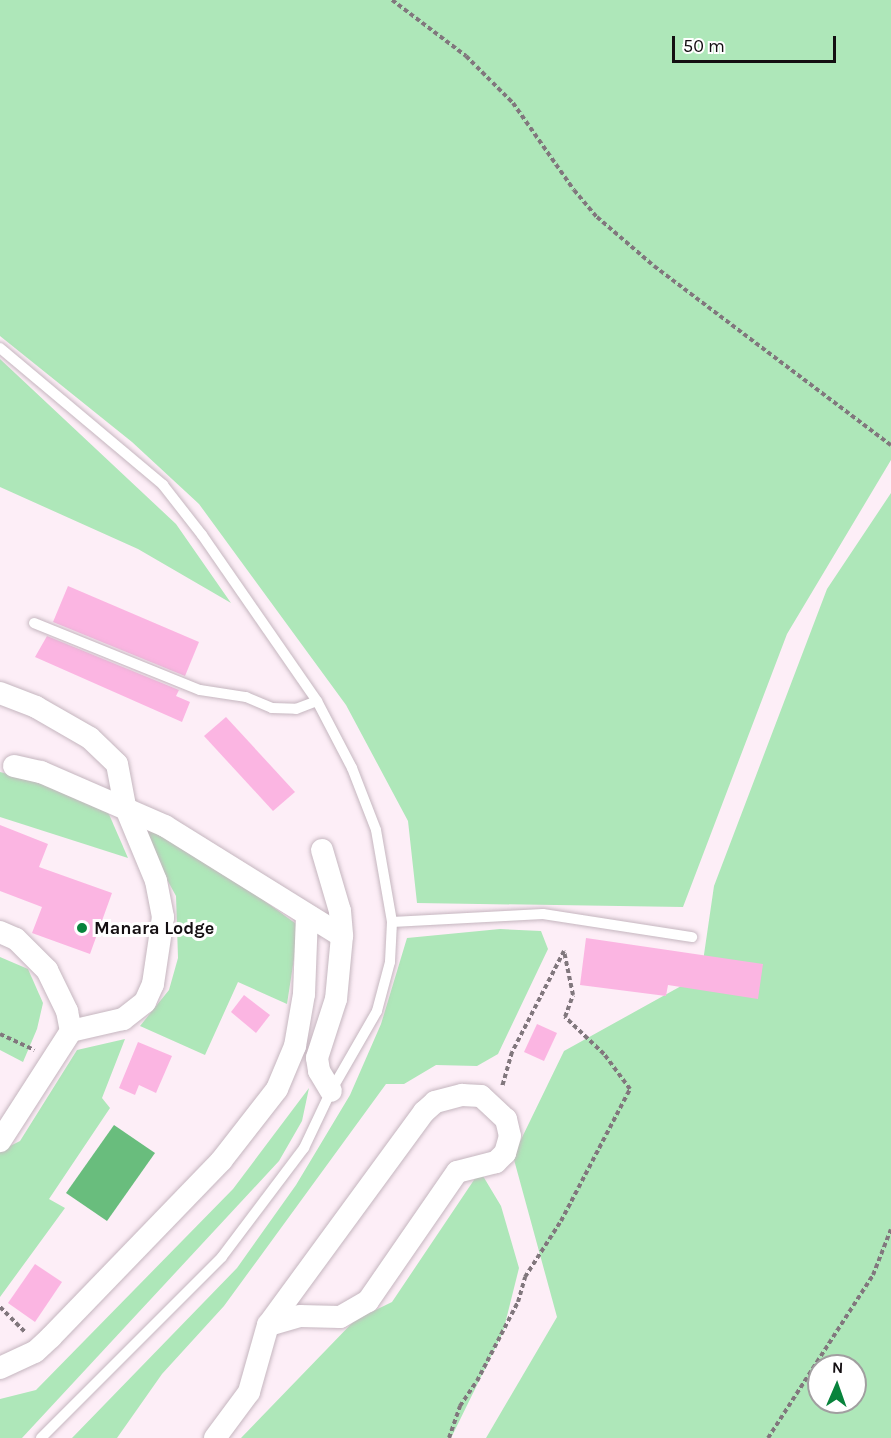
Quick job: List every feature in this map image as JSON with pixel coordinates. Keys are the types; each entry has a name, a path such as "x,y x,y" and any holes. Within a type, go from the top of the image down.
{"street":[{"path":"0,693 36,707 90,738 117,764 125,806 156,881 163,916 153,984 145,1002 123,1019 71,1031"},
{"path":"7,766 41,772 125,806 223,860 307,916 342,936"},
{"path":"322,850 340,911 342,936 336,999 317,1058 319,1071 331,1091"},
{"path":"0,1368 40,1347 221,1161 277,1089 295,1046 304,994 307,916"},
{"path":"0,932 16,939 47,970 67,1011 71,1031 0,1141"},
{"path":"215,1438 249,1392 268,1325 424,1112 435,1102 462,1095 481,1096 507,1119 510,1136 505,1153 496,1162 458,1172 368,1301 340,1317 300,1316 268,1325"}],"lane":[{"path":"0,348 163,485 202,535 316,701 352,768 376,830 392,922 390,962 377,1011 331,1091 304,1148 222,1257 41,1438"},
{"path":"34,623 200,690 246,697 272,708 296,709 316,701"},
{"path":"392,922 543,914 692,937"}],"path":[{"path":"392,0 466,56 513,103 574,190 597,217 654,266 891,445"},
{"path":"448,1438 460,1406 477,1381 518,1302 525,1277 561,1221 630,1089 604,1054 565,1017 573,995 564,951 512,1052 496,1107"},
{"path":"0,1034 55,1059"},
{"path":"768,1438 873,1275 891,1229"},
{"path":"0,1307 40,1347"}],"shaded area":[{"path":"0,0 891,0 891,460 787,634 683,907 417,903 408,821 346,705 199,504 132,442 0,336"},
{"path":"0,359 176,524 231,603 138,549 0,487"},
{"path":"891,493 891,1438 486,1438 557,1317 513,1156 564,1051 701,975 714,886 827,589"},
{"path":"0,772 59,787 108,812 128,858 0,817"},
{"path":"148,829 189,846 299,926 287,1004 238,982 205,1055 140,1026 169,990 178,958 176,896 146,841"},
{"path":"500,929 541,931 548,949 498,1054 477,1066 436,1065 404,1084 386,1084 224,1306 162,1374 117,1438 72,1438 237,1268 296,1185 350,1095 381,1024 407,938"},
{"path":"0,957 28,969 43,1003 37,1029 23,1062 0,1050"},
{"path":"125,1039 102,1098 110,1108 49,1199 65,1208 0,1297 0,1151 20,1141 77,1050"},
{"path":"309,1088 302,1121 279,1161 22,1438 0,1438 0,1399 36,1390 233,1189"},
{"path":"114,1125 155,1153 107,1221 66,1193"},
{"path":"480,1171 501,1206 519,1268 503,1332 451,1438 241,1438 355,1320 392,1302"}],"building":[{"path":"68,586 199,642 185,676 53,622"},
{"path":"47,636 179,690 176,696 190,702 182,722 35,657"},
{"path":"226,717 295,792 273,811 204,736"},
{"path":"0,825 48,844 39,867 112,893 90,954 32,933 42,907 0,891"},
{"path":"586,938 763,964 758,999 668,985 666,996 580,985"},
{"path":"244,995 270,1015 256,1033 231,1012"},
{"path":"537,1024 557,1033 544,1061 524,1052"},
{"path":"138,1042 172,1056 156,1093 139,1085 135,1095 119,1088"},
{"path":"35,1264 62,1282 35,1322 8,1303"}],"place":[{"name":"Manara Lodge","path":"82,928"}]}
